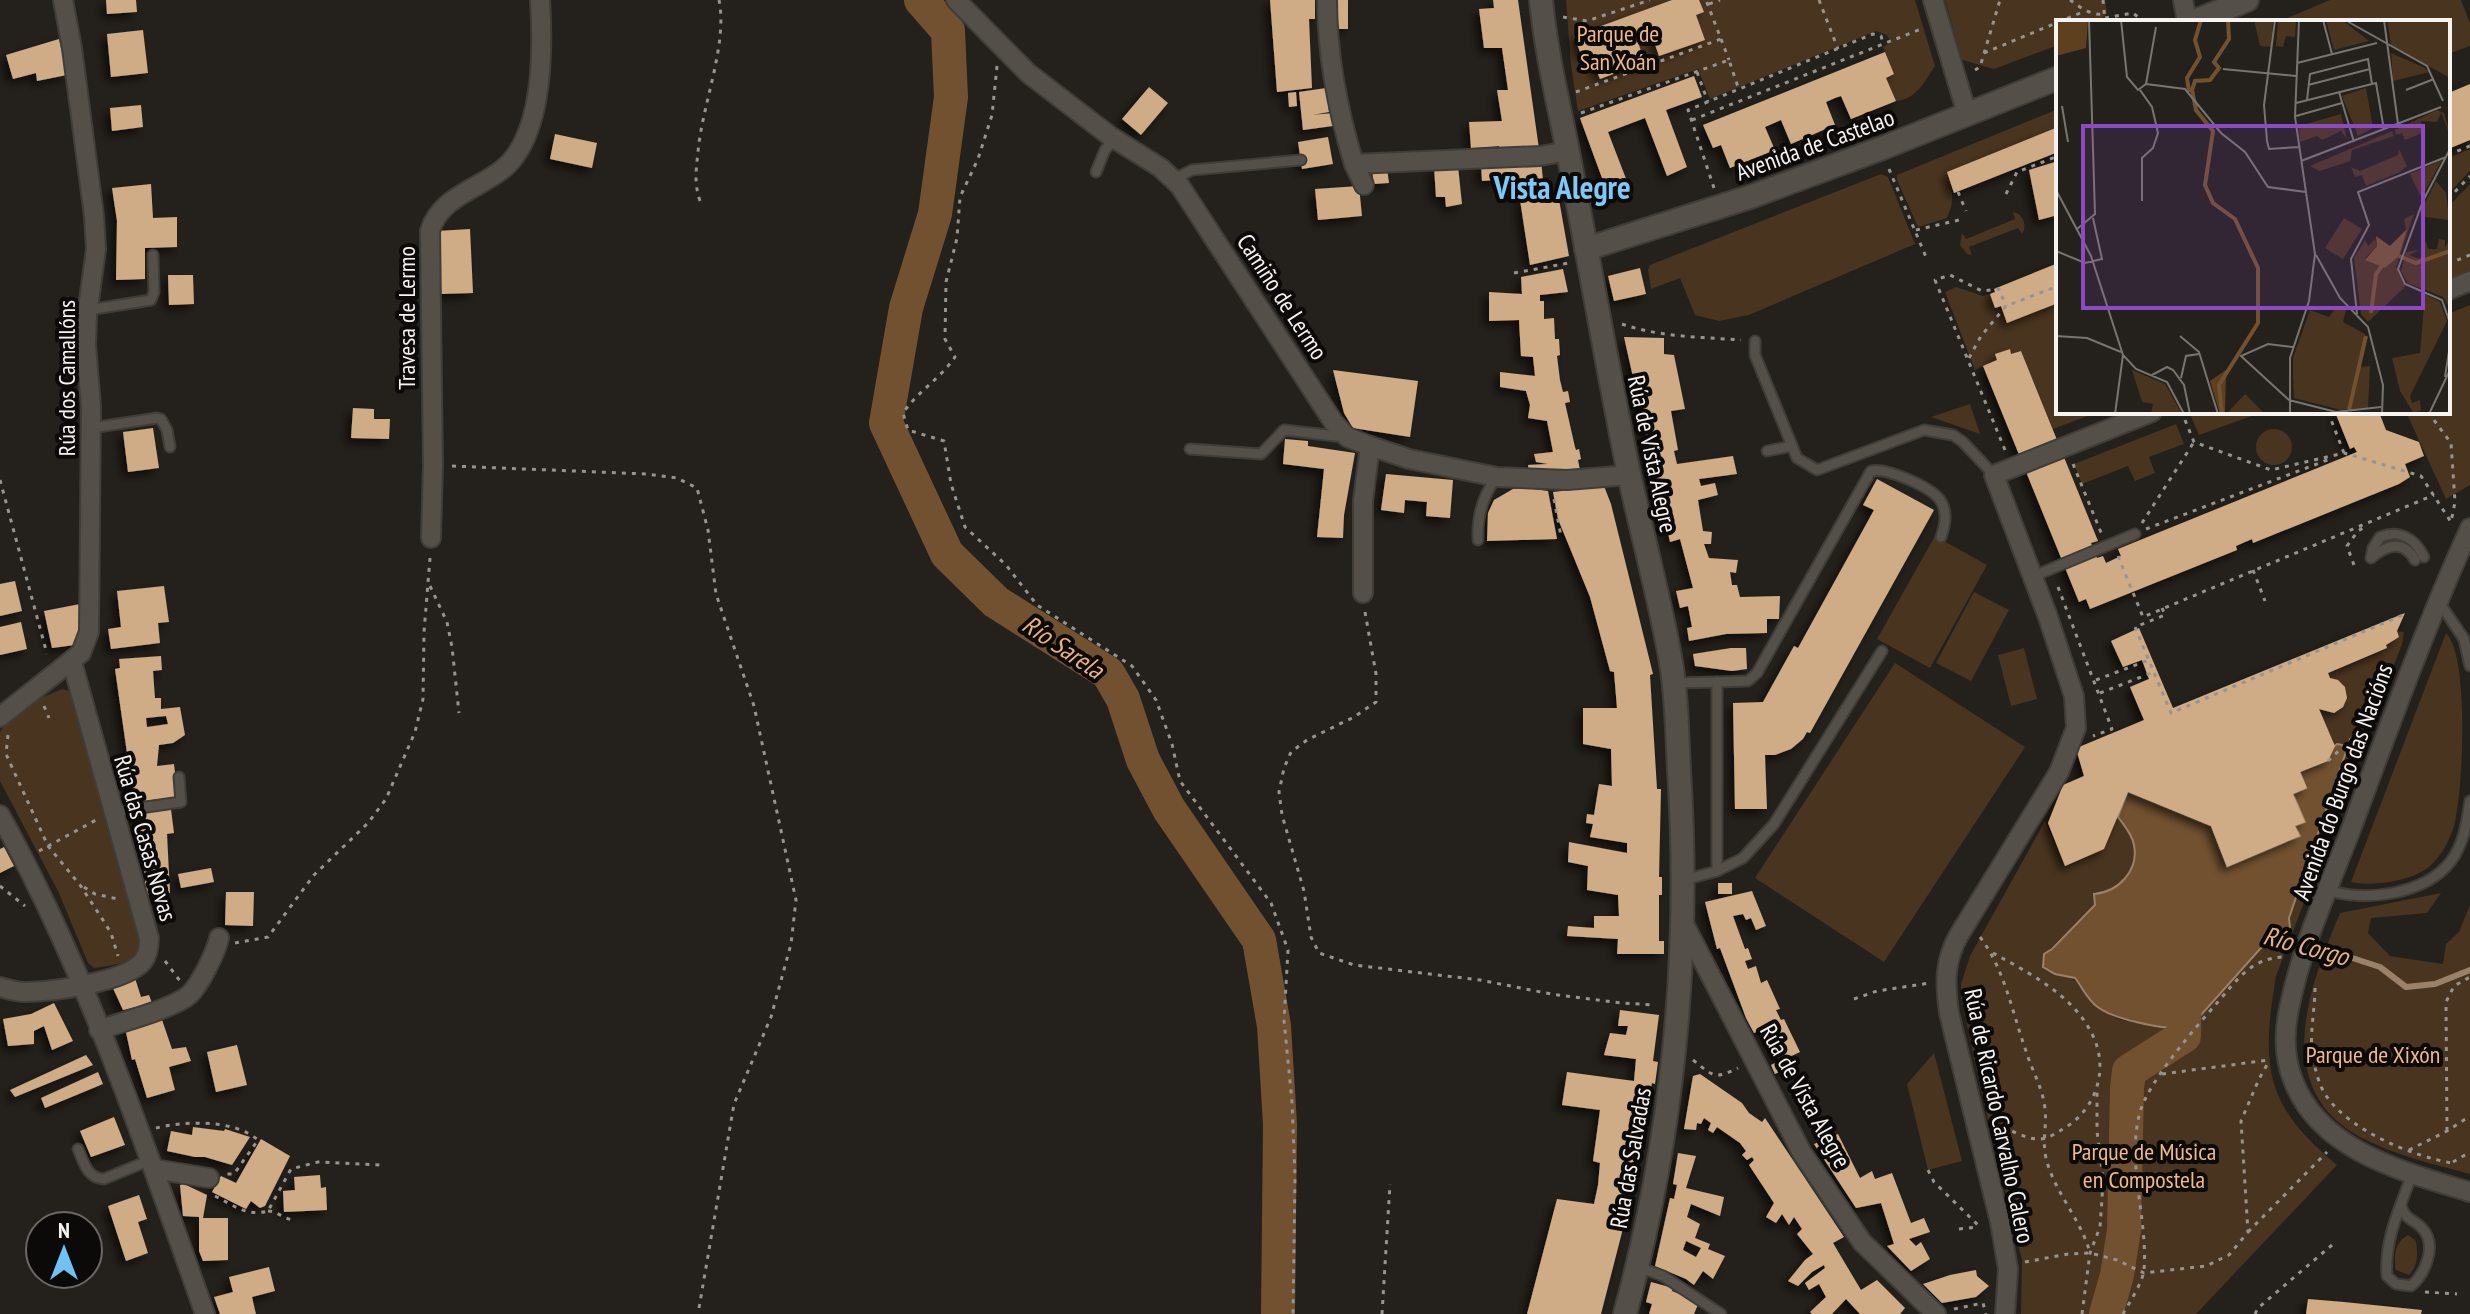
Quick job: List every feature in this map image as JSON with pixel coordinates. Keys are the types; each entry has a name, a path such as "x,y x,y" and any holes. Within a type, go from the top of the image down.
{"main road":[{"name":"Rúa de Vista Alegre","path":"1541,0 1550,69 1629,475 1664,625 1673,683 1684,880 1679,1009"},
{"path":"2195,20 2247,0"},
{"name":"Avenida de Castelao","path":"1586,249 1713,210 2056,79"},
{"name":"Rúa das Salvadas","path":"1625,1314 1660,1158 1679,1009"}],"street":[{"name":"Rúa dos Camallóns","path":"63,0 96,249 86,345 91,428 89,632 86,646 72,662"},
{"name":"Travesa de Lermo","path":"431,538 430,231 439,210 503,168 513,158 526,135 543,46 540,0"},
{"name":"Camiño de Lermo","path":"956,0 1028,73 1174,179 1334,423 1347,437"},
{"path":"1327,0 1327,28 1338,108 1354,164 1364,185"},
{"path":"1933,0 1967,114"},
{"path":"2183,0 2189,20"},
{"path":"1354,164 1540,156 1568,151"},
{"path":"2450,289 2470,281"},
{"path":"1994,475 2147,414"},
{"path":"1347,437 1409,459 1497,477 1550,480 1629,475"},
{"path":"1363,593 1363,501 1370,446"},
{"name":"Rúa de Ricardo Carvalho Calero","path":"1994,475 2034,576 2074,696 2076,728 2059,772 1948,955 1945,980 1949,1013 2000,1222 2008,1269 2005,1314"},
{"name":"Avenida do Burgo das Nacións","path":"2463,529 2328,890 2301,950 2285,1032 2287,1059 2304,1102 2340,1139 2364,1154 2412,1174 2470,1192"},
{"path":"5,722 53,673 72,662"},
{"name":"Rúa das Casas Novas","path":"0,987 21,992 63,990 135,968 148,952 149,938 72,662"},
{"path":"0,815 52,916 81,985 152,1165 205,1314"},
{"name":"Rúa de Vista Alegre","path":"1683,922 1802,1153 1862,1242 1936,1314"},
{"path":"99,1030 175,1003 188,995 216,945"},
{"path":"152,1165 209,1185"}],"lane":[{"path":"1096,172 1105,150 1115,138"},
{"path":"1174,179 1192,170 1301,160"},
{"path":"88,310 151,300 154,292 153,255"},
{"path":"1755,341 1755,355 1797,458 1817,470 1924,430 1939,432 1963,442 1994,475"},
{"path":"91,428 157,418 161,419 167,430 170,447"},
{"path":"1190,449 1261,454 1284,430 1324,438 1347,437"},
{"path":"1767,451 1792,446"},
{"path":"1673,683 1748,681 1757,673 1871,471 1888,470 1936,496 1942,503 1944,513 1945,526 1941,537"},
{"path":"1478,540 1480,509 1497,477"},
{"path":"2034,576 2135,534"},
{"path":"2396,534 2413,541 2420,559 2397,545 2384,548 2371,558 2380,537 2396,534"},
{"path":"2438,601 2464,639 2470,666"},
{"path":"1684,880 1717,871 1743,858 1774,824 1882,651"},
{"path":"1717,682 1717,871"},
{"path":"112,812 181,802 179,777"},
{"path":"2328,890 2344,896 2373,896 2423,883 2441,872 2460,844 2470,801"},
{"path":"78,1149 88,1172 98,1179 152,1165"},
{"path":"2401,1206 2406,1218 2422,1228 2429,1239 2426,1266 2421,1277 2411,1286 2396,1284 2387,1276 2389,1235 2412,1174"},
{"path":"1638,1267 1663,1276 1721,1314"}],"path":[{"path":"700,201 694,184 701,125 722,29 719,0"},
{"path":"1559,16 1587,21 1650,0"},
{"path":"1720,0 1707,2 1739,90"},
{"path":"1819,0 1838,49"},
{"path":"1980,67 2000,0"},
{"path":"2070,0 2085,11 2105,18 2133,13 2142,20"},
{"path":"2103,0 2105,18"},
{"path":"2063,20 2085,11"},
{"path":"1984,53 2056,23"},
{"path":"1692,120 1928,27"},
{"path":"1715,191 1688,110 1873,34 1881,36 1883,43"},
{"path":"1570,94 1721,39"},
{"path":"1847,45 1851,56"},
{"path":"1000,47 992,115 978,159 960,197 957,238 946,282 945,339 955,357 943,374 913,398 903,413 908,430 944,441 951,484 965,527 1006,565 1037,605 1132,666 1156,700 1172,744 1180,781 1271,903 1288,950 1284,1020 1295,1176 1293,1314"},
{"path":"1818,57 1823,67"},
{"path":"1574,116 1729,60"},
{"path":"1786,70 1790,81"},
{"path":"1697,72 1708,102"},
{"path":"1726,95 1730,105"},
{"path":"2450,154 2470,146"},
{"path":"2006,194 2017,172 2056,157"},
{"path":"1892,176 1926,257"},
{"path":"2450,197 2470,176"},
{"path":"1958,192 1966,211"},
{"path":"1915,231 1959,220"},
{"path":"2450,263 2470,255"},
{"path":"1514,273 1568,264"},
{"path":"2006,306 1999,289 1982,291 1950,275 1935,280 2007,457"},
{"path":"1968,360 1981,336 2006,306 2056,287"},
{"path":"1614,321 1637,329 1673,335 1755,341"},
{"path":"2329,414 2344,453"},
{"path":"2429,414 2451,443 2455,502 2451,522"},
{"path":"2185,420 2194,442 2271,470 2344,453 2421,476 2451,522 2463,529"},
{"path":"2135,534 2194,442"},
{"path":"2135,534 2344,453"},
{"path":"2072,461 2143,617 2434,495"},
{"path":"433,465 646,474 677,478 697,488 708,530 716,594 754,706 796,900 791,944 771,1017 734,1104 698,1314"},
{"path":"0,480 53,673"},
{"path":"1550,480 1561,536"},
{"path":"2354,565 2347,546 2358,531 2374,520"},
{"path":"216,945 268,937 314,875 368,823 386,799 415,732 423,699 431,538"},
{"path":"2253,570 2265,601"},
{"path":"430,586 447,622 459,713"},
{"path":"1363,593 1376,674 1376,702 1291,752 1279,792 1282,815 1304,891 1311,937 1319,953 1354,965 1679,1009"},
{"path":"2066,605 2112,729"},
{"path":"2162,608 2165,615 2135,627 2171,713 2403,615"},
{"path":"2095,681 2149,660"},
{"path":"2100,693 2154,672"},
{"path":"5,722 6,754 48,846 80,885 111,933 122,966"},
{"path":"2328,761 2351,739 2372,740"},
{"path":"36,852 112,812"},
{"path":"80,885 111,899 138,899"},
{"path":"0,886 12,897"},
{"path":"1978,934 1992,953 2027,1055 2038,1077 2045,1110 2043,1140 2050,1170 2085,1235 2090,1253"},
{"path":"2123,1314 2144,1273 2136,1138 2140,1111 2149,1091 2190,1034 2247,968 2301,950"},
{"path":"148,952 160,957 169,966 188,995"},
{"path":"1992,953 2042,982 2073,1006 2093,1034 2102,1061 2097,1092 2102,1199 2100,1227 2090,1253 2082,1314"},
{"path":"2447,1131 2446,1002 2454,986 2470,977"},
{"path":"1854,999 1877,991 1945,980"},
{"path":"2315,986 2312,1047 2315,1066 2327,1097 2347,1117 2371,1133 2409,1150 2452,1163"},
{"path":"1693,1060 1712,1075 1720,1077 1735,1069"},
{"path":"2162,1074 2273,1060 2259,1079 2241,1121 2248,1232"},
{"path":"1987,1119 2033,1139 2043,1140 2075,1122 2097,1092"},
{"path":"2409,1150 2470,1116"},
{"path":"156,1128 175,1124 228,1127 258,1140 234,1174 209,1185"},
{"path":"2019,1264 2042,1258 2090,1253 2131,1265 2144,1273 2206,1266 2229,1255 2330,1150"},
{"path":"2445,1167 2470,1152"},
{"path":"268,1211 291,1169 318,1162 381,1165"},
{"path":"1928,1170 1934,1182 1980,1227"},
{"path":"1382,1314 1390,1184"},
{"path":"209,1185 250,1214 273,1211 288,1220 295,1220"},
{"path":"1959,1229 1990,1226"},
{"path":"2255,1314 2258,1308 2332,1245"},
{"path":"1957,1308 1983,1303 1986,1314"}],"green space":[{"name":"Parque de San Xoán","path":"1566,0 1915,0 1935,66 1915,93 1896,101 1886,78 1894,74 1883,47 1891,43 1887,35 1876,31 1710,99 1698,69 1578,111"},
{"path":"1945,0 2105,0 2107,13 2101,20 2056,20 2056,46 1994,69 1962,60"},
{"path":"2330,0 2461,0 2470,23 2470,46 2450,53 2450,20 2283,20"},
{"path":"2056,110 2056,128 1947,172 1952,195 1947,218 1918,227 1897,175"},
{"path":"2470,149 2470,171 2450,192 2450,157"},
{"path":"1881,174 1888,177 1915,244 1749,315 1719,321 1695,315 1680,278 1651,289 1650,265"},
{"path":"2470,184 2470,274 2450,282 2450,205"},
{"path":"2013,212 2024,221 2022,234 2018,228 1969,247 1972,255 1967,254 1960,245 1962,233 1966,239 2015,219"},
{"path":"1956,287 1983,296 1990,294 1995,308 2001,306 2008,323 2056,304 2056,414 2093,414 2053,429 2021,351 2011,354 2009,349 1996,354 1997,360 1975,370 1945,292"},
{"path":"2470,305 2470,485 2446,499 2407,414 2450,414 2450,313"},
{"path":"1970,404 1980,434 1931,417"},
{"path":"2190,414 2257,414 2199,435"},
{"path":"2176,424 2184,444 2149,457 2155,473 2135,481 2128,466 2082,484 2074,464"},
{"path":"2274,429 2287,434 2292,447 2287,460 2274,465 2261,460 2256,447 2261,434"},
{"path":"1935,536 1987,565 1930,668 1877,639"},
{"path":"1974,592 2009,610 1971,681 1936,663"},
{"name":"Parque de Música en Compostela","path":"2397,631 2404,632 2402,644 2276,976 2271,1008 2269,1060 2282,1103 2295,1123 2337,1165 2196,1314 2021,1314 2022,1260 1961,997 1961,984 1970,956 2045,821 2065,866 2104,849 2118,817 2130,833 2134,845 2130,871 2119,884 2094,894 2096,904 2047,952 2055,974 2074,980 2116,1018 2154,1025 2192,1025 2260,949 2267,943 2290,937 2289,918 2348,746 2335,746 2319,709 2334,712 2345,698 2345,688 2330,678 2328,673 2387,649 2386,645 2399,637"},
{"path":"2446,633 2454,647 2459,668 2462,726 2460,785 2452,831 2437,859 2417,874 2382,883 2351,882"},
{"path":"2024,648 2037,699 2011,706 1998,655"},
{"path":"1895,663 2025,747 1884,962 1755,878"},
{"path":"62,689 77,693 136,913 142,950 114,965 94,968 88,963 59,893 0,781 0,732 6,722 22,706"},
{"name":"Parque de Xixón","path":"2441,893 2427,913 2371,918 2368,933 2390,956 2443,964 2446,944 2459,932 2470,905 2470,1174 2400,1154 2360,1137 2332,1116 2314,1091 2306,1063 2305,1033 2309,1002 2340,913"},
{"path":"1934,1053 1962,1161 1928,1170 1907,1084"},
{"path":"2408,1235 2416,1241 2417,1250 2416,1263 2409,1275 2396,1270 2395,1260 2398,1246"}],"shaded area":[{"path":"2337,744 2348,746 2289,918 2291,938 2267,943 2260,949 2192,1025 2172,1028 2118,1017 2095,1005 2075,978 2055,974 2043,967 2044,954 2095,905 2094,894 2119,884 2130,871 2134,845 2130,833 2118,817 2128,792 2211,826 2227,867 2300,836 2295,826 2305,822 2293,794 2306,788 2300,772"}],"building":[{"path":"106,0 136,0 137,12 107,14"},
{"path":"1270,0 1315,0 1315,19 1309,19 1312,88 1277,92"},
{"path":"1333,0 1348,0 1348,29 1333,29"},
{"path":"1493,0 1518,0 1539,149 1500,152 1499,146 1471,148 1469,122 1502,121 1497,90 1508,90 1502,48 1484,48 1479,9 1494,8"},
{"path":"1672,0 1699,0 1704,12 1696,15 1705,40 1659,56 1651,33 1636,37 1645,62 1600,79 1590,54 1582,57 1574,36"},
{"path":"143,30 148,73 111,77 107,34"},
{"path":"59,39 67,75 37,81 36,73 13,79 6,55"},
{"path":"1885,52 1894,74 1886,78 1896,101 1851,119 1841,96 1835,98 1826,102 1835,125 1791,144 1781,120 1765,127 1775,150 1730,168 1721,145 1713,148 1703,125"},
{"path":"1694,76 1702,97 1666,110 1687,167 1667,176 1645,118 1608,132 1630,189 1609,197 1580,118"},
{"path":"2470,84 2470,140 2450,148 2450,90 2451,92"},
{"path":"1149,87 1168,103 1141,135 1122,119"},
{"path":"1326,88 1329,112 1312,115 1333,113 1333,126 1303,130 1299,92"},
{"path":"1296,92 1297,106 1289,107 1288,93"},
{"path":"141,105 143,127 112,131 110,108"},
{"path":"2056,128 2056,153 1954,193 1947,172"},
{"path":"555,134 597,143 592,168 550,159"},
{"path":"1328,137 1333,164 1302,169 1298,142"},
{"path":"1541,160 1544,190 1511,194 1511,179 1482,181 1481,164"},
{"path":"2056,162 2056,216 2039,220 2029,170"},
{"path":"1458,166 1462,204 1446,207 1445,197 1436,197 1434,167"},
{"path":"1387,168 1389,183 1374,184 1372,170"},
{"path":"151,184 153,218 177,217 177,247 145,248 145,279 116,280 117,221 112,188"},
{"path":"1359,186 1362,216 1318,220 1315,189"},
{"path":"1558,194 1569,256 1530,265 1520,200"},
{"path":"470,229 473,293 440,294 437,231"},
{"path":"2056,264 2056,304 2007,323 2001,306 1995,308 1990,294 1995,292 1994,289"},
{"path":"1640,268 1646,294 1614,301 1608,276"},
{"path":"1563,269 1568,292 1540,295 1540,301 1544,301 1544,319 1554,318 1555,339 1559,339 1560,355 1557,356 1560,380 1563,392 1568,391 1570,402 1565,403 1575,447 1579,449 1581,475 1529,474 1528,465 1548,464 1536,462 1534,454 1553,452 1547,421 1528,418 1530,405 1526,391 1500,387 1500,372 1535,376 1533,357 1521,356 1519,320 1489,321 1489,292 1522,294 1521,277"},
{"path":"168,275 193,275 194,304 169,305"},
{"path":"1624,337 1664,338 1664,354 1674,355 1685,409 1671,411 1678,450 1674,451 1677,464 1733,456 1737,474 1699,479 1701,486 1715,483 1718,495 1698,500 1703,531 1712,532 1711,544 1704,544 1709,558 1738,560 1736,573 1730,572 1732,585 1737,585 1740,597 1780,596 1779,619 1767,619 1767,633 1726,634 1689,641 1687,628 1692,627 1688,606 1680,608 1676,591 1693,588 1680,539 1670,542"},
{"path":"2010,349 2011,354 2021,351 2098,541 2091,543 2097,558 2103,556 2106,563 2121,556 2118,549 2357,452 2354,447 2350,449 2336,414 2380,414 2386,430 2419,442 2424,456 2405,464 2410,477 2399,484 2253,543 2252,539 2236,546 2237,550 2090,609 2086,599 2079,602 1983,366 1997,360 1995,354"},
{"path":"1333,370 1418,381 1410,437 1353,428 1344,413"},
{"path":"353,408 374,409 374,419 390,419 389,439 351,438"},
{"path":"153,428 159,468 128,472 123,432"},
{"path":"1285,439 1308,441 1308,446 1355,453 1343,538 1317,537 1324,469 1283,464"},
{"path":"1386,474 1453,480 1450,518 1426,516 1427,502 1405,500 1404,513 1381,510"},
{"path":"1877,479 1934,510 1810,733 1807,732 1791,749 1765,755 1767,809 1735,809 1733,703 1763,702 1794,646 1798,648 1874,510 1863,505"},
{"path":"1604,486 1653,674 1650,675 1657,789 1661,789 1659,941 1664,941 1664,954 1617,954 1618,939 1567,936 1568,926 1594,928 1594,916 1619,916 1618,895 1587,890 1588,866 1568,862 1569,842 1627,853 1627,843 1590,837 1593,824 1586,823 1587,814 1594,815 1599,784 1612,786 1611,749 1583,744 1583,708 1617,708 1614,672 1610,671 1590,597 1558,519 1553,492"},
{"path":"1513,489 1548,491 1557,539 1487,541 1488,513 1494,500"},
{"path":"15,581 22,611 0,616 0,584"},
{"path":"164,586 169,622 158,623 160,643 111,649 108,629 121,627 117,591"},
{"path":"80,604 80,634 75,645 52,648 44,611"},
{"path":"2405,613 2397,631 2399,637 2386,645 2387,648 2328,673 2330,678 2338,680 2345,687 2347,698 2343,707 2334,713 2319,709 2335,746 2328,761 2300,772 2307,788 2293,794 2305,822 2295,826 2300,836 2227,867 2211,826 2128,792 2104,849 2065,866 2048,823 2063,785 2084,776 2077,752 2079,747 2144,720 2130,687 2149,679 2142,660 2123,667 2111,641 2139,628 2173,708"},
{"path":"21,622 27,649 0,655 0,627"},
{"path":"1746,648 1747,669 1732,671 1695,666 1693,654"},
{"path":"161,656 162,670 153,671 155,698 161,698 161,709 180,707 185,735 173,743 159,745 157,766 174,764 178,797 134,802 115,669 120,668 119,659","holes":["166,716 168,724 147,727 146,718"]},
{"path":"171,809 174,833 167,834 170,893 146,895 144,865 134,814"},
{"path":"4,847 14,866 0,873 0,849"},
{"path":"211,868 214,882 181,888 178,874"},
{"path":"1718,883 1732,883 1732,894 1718,894"},
{"path":"1752,891 1766,926 1756,930 1751,918 1746,920 1743,914 1733,916 1752,959 1745,961 1748,969 1756,966 1761,983 1767,980 1780,1009 1776,1010 1781,1020 1784,1019 1800,1052 1785,1059 1789,1067 1775,1074 1771,1065 1779,1061 1765,1028 1754,1033 1746,1018 1720,948 1717,949 1705,902"},
{"path":"226,892 254,892 253,926 225,925"},
{"path":"135,978 141,997 149,995 152,1003 123,1010 112,986"},
{"path":"54,1003 73,1041 52,1050 44,1026 34,1031 34,1044 8,1046 3,1019 31,1014"},
{"path":"1620,1010 1659,1015 1653,1061 1658,1062 1628,1209 1601,1314 1527,1314 1557,1199 1594,1204 1598,1185 1600,1163 1593,1161 1600,1110 1562,1105 1567,1072 1634,1081 1636,1059 1604,1055 1610,1033 1626,1035 1628,1026 1618,1026"},
{"path":"159,1011 172,1049 186,1047 191,1061 169,1067 175,1090 147,1098 135,1059 132,1060 124,1023"},
{"path":"237,1045 247,1085 216,1092 207,1052"},
{"path":"86,1055 93,1065 15,1097 10,1090"},
{"path":"98,1072 103,1084 45,1108 41,1098"},
{"path":"1700,1074 1742,1103 1749,1113 1762,1122 1765,1118 1844,1237 1833,1243 1861,1290 1877,1280 1905,1308 1900,1314 1860,1314 1846,1299 1832,1314 1810,1312 1826,1297 1819,1284 1809,1290 1805,1283 1825,1268 1824,1265 1812,1272 1798,1286 1788,1281 1813,1254 1797,1234 1802,1229 1794,1217 1789,1225 1782,1214 1776,1223 1766,1217 1774,1203 1749,1165 1754,1160 1752,1157 1747,1160 1742,1155 1746,1151 1740,1143 1717,1127 1713,1133 1708,1130 1711,1123 1704,1118 1701,1124 1697,1123 1696,1130 1684,1129 1693,1076"},
{"path":"114,1117 125,1145 91,1157 80,1131"},
{"path":"193,1127 225,1129 250,1137 232,1165 167,1151 171,1131 192,1135"},
{"path":"1838,1134 1860,1178 1872,1171 1875,1179 1892,1173 1911,1223 1924,1218 1930,1232 1909,1239 1916,1246 1921,1242 1930,1259 1911,1271 1887,1246 1894,1244 1881,1203 1856,1208 1814,1144"},
{"path":"261,1139 290,1156 265,1206 260,1208 251,1201 246,1209 212,1192 221,1176 236,1183"},
{"path":"1678,1153 1696,1156 1686,1188 1724,1197 1720,1216 1691,1204 1687,1217 1700,1224 1695,1238 1710,1244 1708,1249 1725,1256 1713,1279 1703,1271 1694,1285 1655,1266 1670,1198 1674,1199 1677,1185 1673,1184","holes":["1686,1241 1701,1248 1696,1257 1683,1250"]},
{"path":"320,1175 321,1188 326,1187 327,1210 284,1212 283,1191 295,1190 294,1177"},
{"path":"180,1185 207,1195 203,1218 228,1218 228,1260 203,1261 199,1251 199,1217 183,1216"},
{"path":"139,1195 147,1219 138,1222 148,1253 126,1261 108,1206"},
{"path":"269,1267 275,1291 252,1297 256,1314 220,1314 214,1297 233,1292 229,1277"},
{"path":"1976,1270 1977,1276 1989,1286 1976,1297 1942,1303 1923,1284 1950,1275"},
{"path":"1651,1282 1673,1288 1672,1291 1699,1302 1694,1314 1649,1314 1652,1304 1646,1302"},
{"path":"2308,1299 2422,1310 2421,1314 2306,1314"}],"waterway":[{"name":"Río Sarela","path":"921,0 948,31 951,97 935,214 906,308 886,423 947,554 996,602 1108,673 1123,699 1143,760 1169,809 1259,940 1274,1026 1280,1124 1278,1314"},
{"name":"Río Corgo","path":"2291,938 2380,967 2406,987 2435,984 2470,970"},
{"name":"Río Corgo","path":"2106,1314 2117,1275 2124,1230 2129,1071 2184,1036 2185,983"}],"district":[{"name":"Vista Alegre","path":"1562,188"}]}
